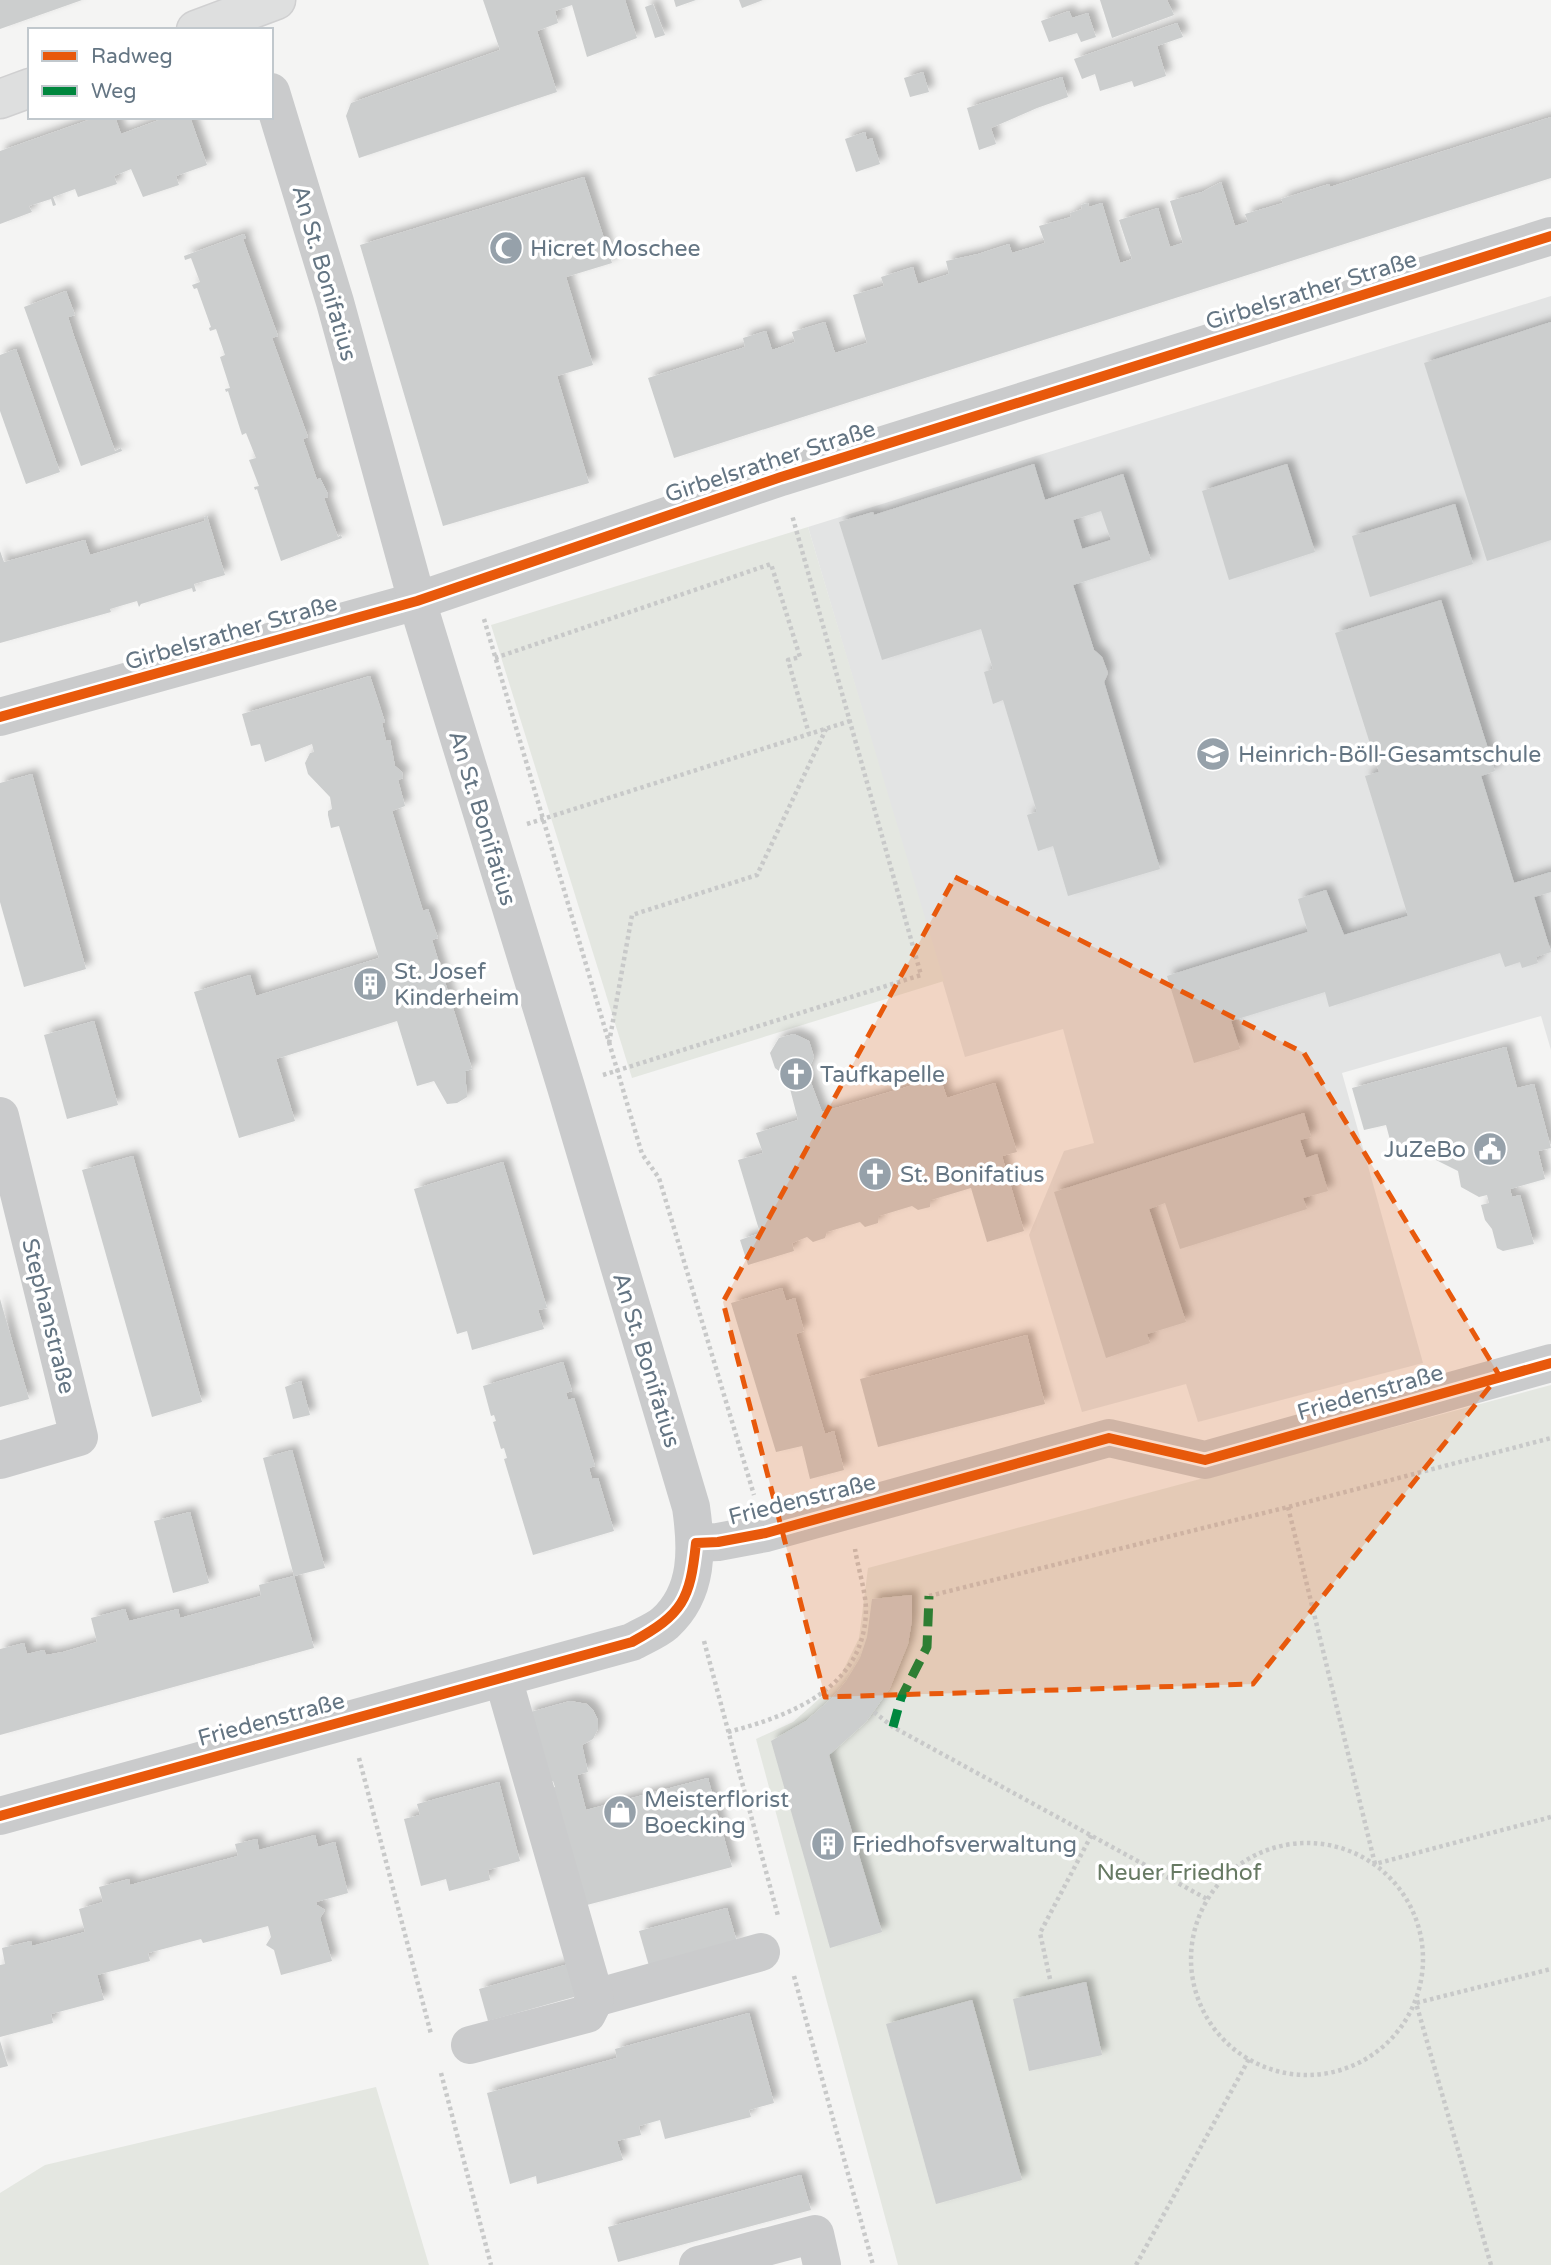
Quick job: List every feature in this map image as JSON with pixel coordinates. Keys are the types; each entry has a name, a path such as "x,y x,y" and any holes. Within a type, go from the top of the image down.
{"main road":[{"path":"202,28 254,10"},
{"path":"0,99 28,89"}],"street":[{"name":"An St. Bonifatius","path":"273,99 335,302 417,601 691,1507 696,1543"},
{"name":"Girbelsrather Straße","path":"0,718 417,601 781,477 1551,236"},
{"name":"Stephanstraße","path":"0,1115 79,1437 0,1460"},
{"name":"Friedenstraße","path":"0,1816 632,1642 664,1625 681,1605 689,1586 696,1543 718,1542 766,1533 1109,1438 1205,1460 1551,1363"},
{"path":"454,2056 587,2014 595,1998 503,1678"},
{"path":"595,1998 761,1952"},
{"path":"698,2265 815,2234 822,2265"}],"path":[{"path":"566,1087 920,975 781,477"},
{"path":"495,658 771,565 800,657 788,660 809,734"},
{"path":"472,582 642,1154 659,1178 766,1533"},
{"path":"489,836 850,721"},
{"path":"609,1044 632,915 757,875 826,729"},
{"path":"929,1596 1288,1507 1551,1438"},
{"path":"1288,1507 1375,1864"},
{"path":"728,1732 768,1721 797,1708 835,1684 853,1659 864,1632 866,1606 847,1510"},
{"path":"835,1684 841,1688"},
{"path":"874,1712 894,1727 1207,1899"},
{"path":"349,1720 432,2039"},
{"path":"1375,1864 1551,1817"},
{"path":"1050,1979 1040,1933 1092,1834"},
{"path":"1302,1842 1341,1847 1375,1864 1402,1891 1420,1926 1424,1964 1416,2003 1395,2036 1364,2061 1326,2074 1286,2074 1248,2059 1220,2036 1200,2005 1191,1970 1193,1933 1207,1899 1232,1870 1265,1850 1302,1842"},
{"path":"1416,2003 1551,1969"},
{"path":"1416,2003 1491,2265"},
{"path":"454,2056 491,2265"},
{"path":"1136,2265 1248,2059"}],"highlighted area":[{"path":"955,877 1304,1053 1499,1375 1253,1684 825,1697 723,1302"}],"shaded area":[{"name":"Heinrich-Böll-Gesamtschule","path":"1551,296 1551,1050 1541,1016 1342,1073 1423,1363 1198,1422 1186,1384 1082,1412 1029,1235 1064,1151 1094,1143 1063,1029 965,1057 808,527"}],"green space":[{"path":"808,527 944,981 632,1078 491,625"},
{"name":"Neuer Friedhof","path":"1551,1385 1551,2265 898,2265 756,1739 793,1722 837,1683 859,1638 868,1568"},
{"path":"376,2087 429,2265 0,2265 0,2193 45,2165"}],"building":[{"path":"0,0 82,0 0,29"},
{"path":"483,0 625,0 637,38 587,57 572,5 555,11 558,23 537,31 557,92 359,158 346,116 351,103 500,50"},
{"path":"674,0 696,0 676,7"},
{"path":"739,0 763,0 742,8"},
{"path":"1100,0 1167,0 1174,15 1112,38"},
{"path":"653,4 665,35 655,38 645,7"},
{"path":"1069,11 1072,18 1088,13 1096,37 1081,42 1077,33 1049,42 1041,21"},
{"path":"1177,23 1183,37 1157,46 1166,76 1134,87 1132,81 1100,91 1095,74 1082,79 1074,59"},
{"path":"923,72 929,92 910,97 904,78"},
{"path":"1062,77 1068,97 991,128 996,144 979,150 967,108"},
{"path":"1551,117 1551,178 674,458 648,378 745,347 743,338 766,331 772,350 795,342 792,332 825,322 835,353 867,343 853,295 884,286 881,277 913,267 918,284 949,274 946,261 1009,244 1012,253 1045,243 1039,226 1071,217 1070,213 1082,209 1081,205 1088,203 1089,207 1102,203 1120,263 1132,259 1119,220 1158,208 1170,247 1183,243 1170,201 1202,192 1221,182 1235,226 1248,222 1245,214 1283,203 1281,199 1329,184 1330,187"},
{"path":"91,119 116,119 121,134 162,119 191,119 207,165 176,176 179,185 143,197 131,169 114,176 117,184 78,197 75,189 53,197 56,205 53,206 51,199 29,206 32,212 0,224 0,151"},
{"path":"865,132 867,140 872,138 880,164 856,172 845,139"},
{"path":"584,177 612,263 566,277 593,365 557,376 589,483 443,526 360,245"},
{"path":"244,234 246,238 243,239 278,336 272,338 308,437 303,439 317,480 320,478 328,494 328,497 324,498 338,537 341,535 342,538 281,561 257,489 254,487 259,486 249,460 256,458 246,433 242,435 228,391 225,389 230,388 220,357 225,355 216,329 210,331 211,327 197,288 194,289 192,285 200,282 191,258 185,260 184,256"},
{"path":"66,291 75,315 68,317 74,336 115,451 121,448 122,451 81,466 24,307"},
{"path":"1551,322 1551,540 1487,561 1424,363"},
{"path":"16,349 60,472 26,484 0,411 0,355"},
{"path":"1034,464 1045,500 1123,474 1151,560 1073,585 1094,650 1102,657 1108,673 1104,682 1160,869 1068,896 1053,846 1038,851 1027,815 1037,812 1003,700 993,704 984,672 993,669 981,629 882,660 839,522 873,512 874,515","holes":["1101,511 1111,540 1082,549 1073,520"]},
{"path":"1287,464 1315,552 1229,580 1202,491"},
{"path":"1455,504 1473,564 1370,597 1352,536"},
{"path":"207,516 225,575 194,584 196,591 193,592 192,588 141,604 139,607 137,601 110,609 111,612 0,643 0,551 4,562 85,540 90,555 205,521 204,517"},
{"path":"1441,600 1495,771 1481,776 1514,883 1551,872 1551,892 1534,897 1551,952 1536,957 1538,963 1522,968 1520,962 1505,967 1500,953 1329,1007 1325,992 1231,1021 1240,1049 1194,1063 1167,976 1308,932 1298,899 1326,890 1344,935 1408,916 1365,776 1379,772 1335,633"},
{"name":"St. Josef Kinderheim","path":"370,676 385,722 382,723 386,741 390,740 395,766 402,772 403,778 398,780 405,806 392,811 423,911 428,909 438,938 432,940 472,1069 465,1071 467,1097 457,1103 447,1104 434,1081 417,1086 397,1021 276,1059 295,1121 239,1138 194,992 250,975 256,996 379,958 339,826 331,828 328,815 328,811 332,809 330,797 308,774 305,763 310,753 314,752 312,744 265,762 260,744 251,746 242,714"},
{"path":"32,774 86,969 24,987 0,902 0,783"},
{"path":"94,1021 118,1105 67,1119 44,1035"},
{"name":"St. Bonifatius","path":"794,1034 809,1041 814,1057 807,1072 822,1112 940,1077 947,1098 995,1083 1017,1152 1002,1156 1024,1231 987,1242 971,1188 931,1200 930,1207 918,1210 912,1206 879,1216 878,1223 865,1227 860,1222 827,1232 825,1238 813,1242 807,1237 792,1243 794,1251 748,1265 740,1240 760,1233 738,1160 763,1153 756,1133 798,1120 787,1077 775,1068 770,1053 779,1038"},
{"name":"JuZeBo","path":"1506,1047 1517,1088 1534,1084 1551,1148 1538,1151 1545,1179 1510,1189 1512,1197 1520,1195 1534,1244 1503,1251 1497,1248 1492,1229 1485,1220 1481,1205 1489,1203 1487,1195 1479,1197 1461,1187 1458,1171 1436,1160 1432,1145 1412,1150 1410,1143 1392,1147 1386,1125 1364,1130 1352,1088"},
{"path":"1304,1113 1311,1137 1300,1140 1306,1158 1317,1154 1328,1191 1303,1198 1307,1209 1180,1249 1165,1203 1149,1209 1186,1322 1147,1334 1150,1343 1106,1358 1054,1192"},
{"path":"133,1156 202,1402 152,1417 82,1170"},
{"path":"503,1162 547,1308 538,1310 544,1329 472,1350 467,1331 457,1334 414,1189"},
{"path":"782,1288 786,1301 795,1298 804,1331 796,1334 825,1434 834,1431 844,1470 810,1479 802,1446 776,1452 731,1303"},
{"path":"0,1299 29,1399 0,1407"},
{"path":"1027,1335 1045,1404 878,1447 860,1379"},
{"path":"563,1362 572,1391 566,1393 568,1400 574,1398 595,1466 589,1468 592,1479 598,1478 614,1531 533,1555 504,1459 507,1458 504,1448 501,1449 493,1422 496,1421 494,1415 491,1416 483,1386"},
{"path":"301,1381 310,1415 293,1419 285,1387"},
{"path":"292,1450 325,1568 294,1576 263,1458"},
{"path":"190,1512 209,1583 173,1593 154,1521"},
{"path":"294,1576 314,1648 0,1735 0,1649 24,1643 27,1654 44,1650 46,1655 63,1652 97,1642 91,1618 125,1609 129,1621 178,1609 180,1618 261,1596 259,1585"},
{"name":"Friedhofsverwaltung","path":"912,1595 908,1644 890,1688 866,1722 829,1755 882,1932 830,1948 771,1741 806,1721 832,1698 846,1681 860,1658 867,1637 872,1599"},
{"path":"570,1701 587,1704 598,1720 598,1729 593,1739 582,1745 588,1772 577,1775 586,1810 708,1778 732,1867 583,1906 552,1788 555,1787 553,1781 546,1783 527,1713"},
{"path":"499,1782 520,1861 488,1870 490,1880 449,1891 446,1879 421,1886 404,1819 420,1815 417,1804"},
{"path":"315,1835 318,1847 335,1842 348,1893 316,1902 325,1910 320,1918 332,1961 281,1975 274,1950 266,1945 271,1937 268,1926 203,1943 201,1939 148,1953 150,1961 97,1975 104,2000 51,2014 53,2023 0,2037 0,1965 5,1964 2,1948 31,1941 32,1946 85,1932 79,1909 103,1902 99,1887 129,1879 130,1885 238,1856 235,1844 257,1839 259,1850"},
{"path":"727,1908 737,1942 649,1966 639,1931"},
{"path":"572,1963 581,1995 488,2021 479,1989"},
{"path":"1086,1982 1102,2055 1029,2071 1013,1999"},
{"path":"972,2000 1022,2180 936,2204 886,2024"},
{"path":"749,2013 774,2103 749,2110 751,2117 665,2139 660,2120 639,2126 641,2135 617,2141 623,2160 537,2184 536,2176 510,2184 487,2093 617,2058 615,2049"},
{"path":"0,2041 8,2066 0,2068"},
{"path":"801,2175 811,2210 618,2262 608,2227"}],"marked path":[{"path":"893,1727 901,1698 927,1647 929,1596"}],"cycle path":[{"path":"0,717 417,601 781,477 1551,236"},
{"path":"0,1816 632,1642 663,1623 681,1603 691,1579 696,1543 718,1542 766,1533 1109,1438 1205,1460 1551,1363"}],"place":[{"name":"Hicret Moschee","path":"506,248"},
{"name":"Heinrich-Böll-Gesamtschule","path":"1213,754"},
{"name":"St. Josef Kinderheim","path":"370,984"},
{"name":"Taufkapelle","path":"796,1074"},
{"name":"JuZeBo","path":"1490,1149"},
{"name":"St. Bonifatius","path":"875,1174"},
{"name":"Meisterflorist Boecking","path":"620,1812"},
{"name":"Friedhofsverwaltung","path":"828,1844"}]}
